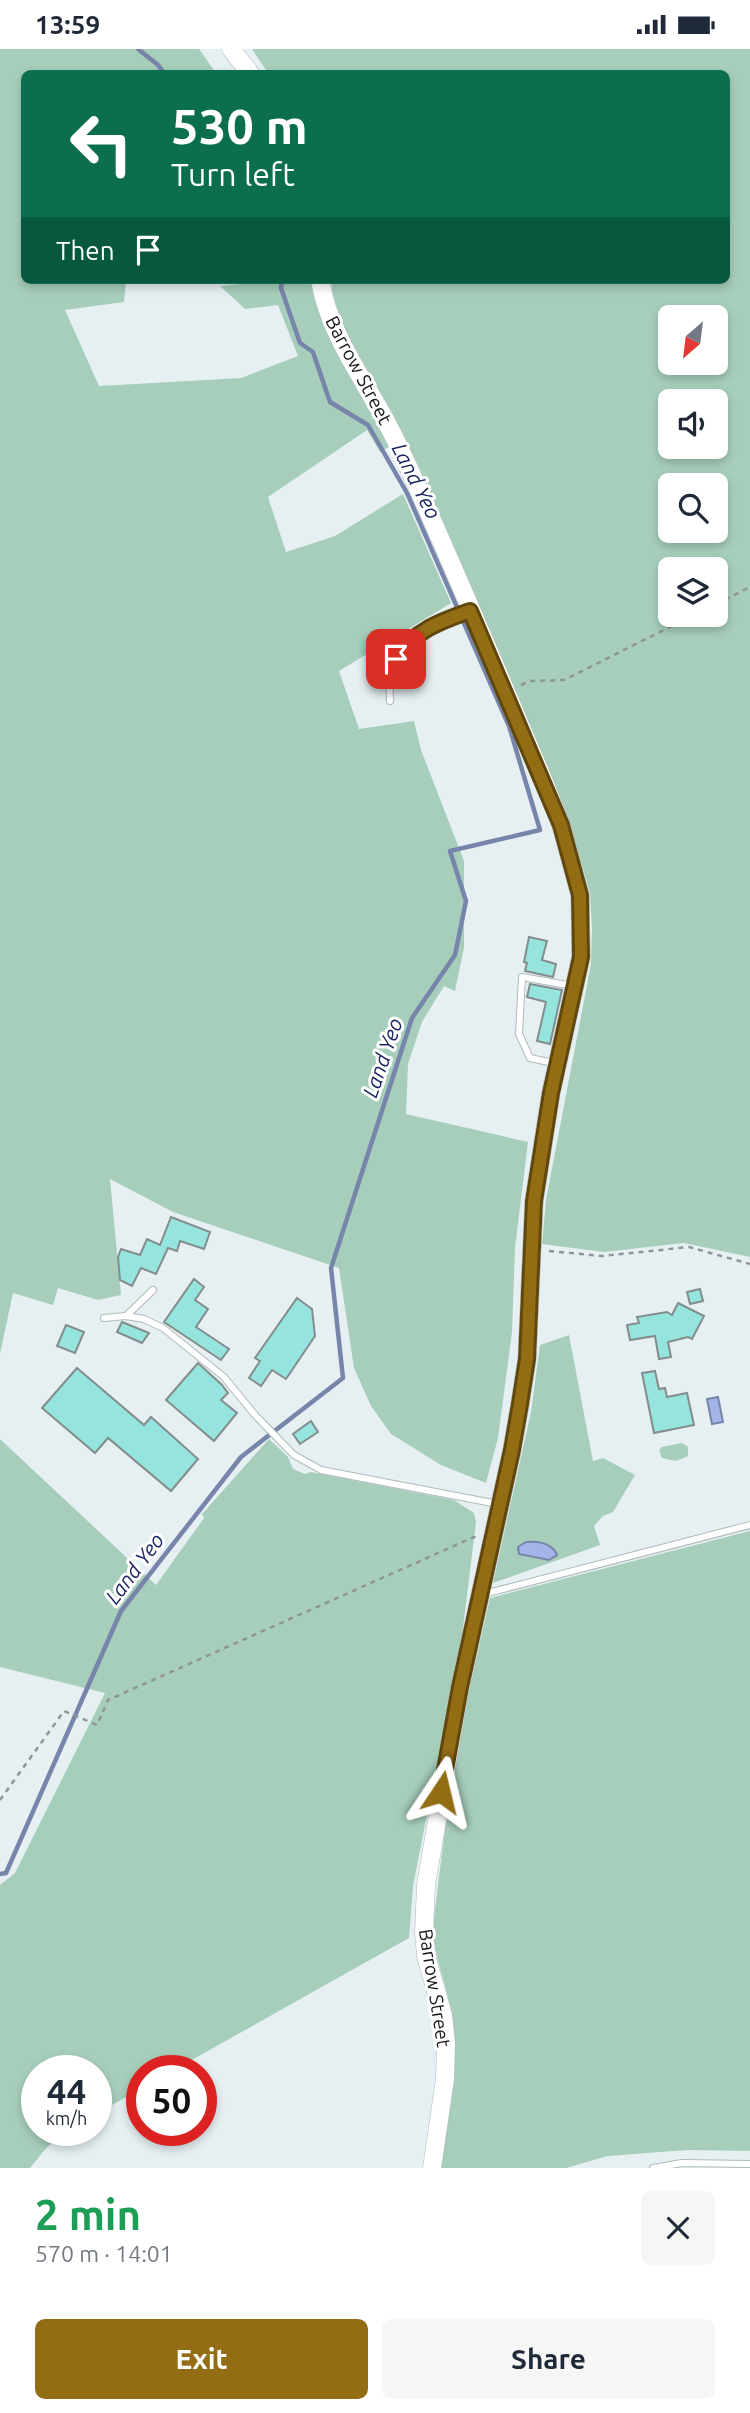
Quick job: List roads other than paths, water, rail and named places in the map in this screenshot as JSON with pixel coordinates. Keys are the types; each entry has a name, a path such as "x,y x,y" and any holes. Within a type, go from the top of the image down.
{"main road":[{"path":"230,49 248,70"},
{"name":"Barrow Street","path":"321,284 325,305 352,363 396,440 561,825 580,895 582,919 581,957 558,1063 534,1201 527,1359 512,1450 456,1713 426,1885 426,1956 443,2015 446,2043 445,2079 432,2168"}],"lane":[{"path":"390,701 388,685 402,649 433,625 470,611"},
{"path":"558,1063 530,1058 521,1042 519,1034 522,977 575,986"},
{"path":"127,1316 153,1290"},
{"path":"104,1318 127,1316 144,1319 163,1328 224,1377 255,1415 294,1455 321,1470 500,1504"},
{"path":"480,1595 750,1525"},
{"path":"653,2168 682,2163 750,2164"}],"water":[{"path":"718,1397 723,1422 712,1424 707,1399"},
{"path":"526,1542 544,1544 552,1548 557,1555 549,1560 519,1554 518,1547"}],"waterway":[{"name":"Land Yeo","path":"138,49 162,70"},
{"name":"Land Yeo","path":"0,1874 6,1873 121,1611 241,1457 343,1378 331,1268 412,1018 455,955 466,901 450,851 540,830 509,726 407,493 368,425 330,402 313,352 300,343 282,284"}]}
